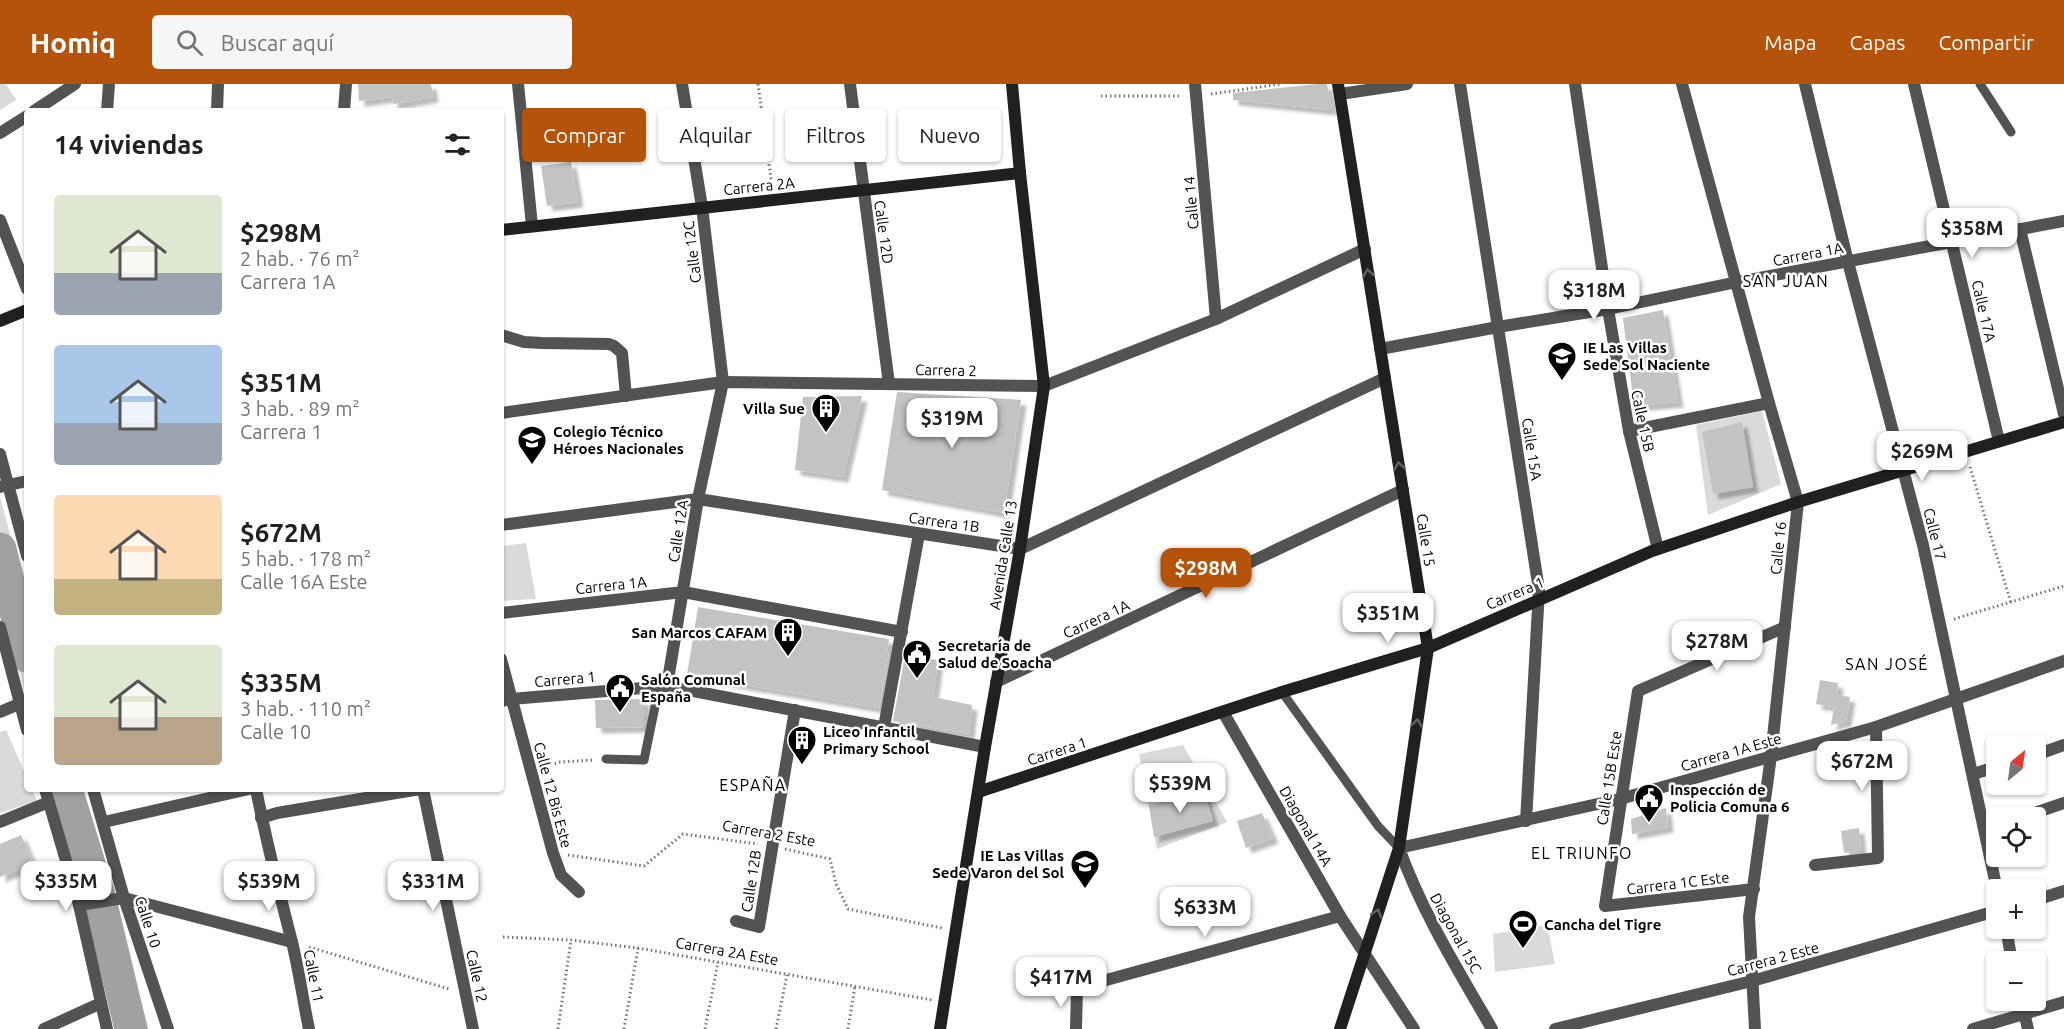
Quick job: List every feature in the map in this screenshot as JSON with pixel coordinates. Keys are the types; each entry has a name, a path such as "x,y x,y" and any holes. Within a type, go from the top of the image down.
{"street":[{"path":"39,108 75,84"},
{"path":"107,108 109,84"},
{"path":"216,108 218,84"},
{"path":"344,108 346,84"},
{"path":"518,84 532,226"},
{"name":"Calle 12C","path":"682,84 702,207 723,382"},
{"name":"Calle 12D","path":"850,84 889,384"},
{"name":"Avenida Calle 13","path":"940,1029 985,747 1020,549 1044,386 1012,84"},
{"name":"Calle 14","path":"1195,84 1216,319"},
{"path":"1339,89 1407,84"},
{"name":"Calle 15A","path":"1460,84 1539,590 1526,821"},
{"name":"Calle 15B","path":"1575,84 1608,309 1629,431 1658,549"},
{"name":"Calle 16","path":"1682,84 1798,502 1771,756 1749,918 1755,1029"},
{"name":"Calle 17","path":"1805,84 1848,262 1923,545 1973,774 1986,812"},
{"name":"Calle 17A","path":"1914,84 2000,441"},
{"name":"Calle 15","path":"1339,89 1428,648 1399,848 1340,1029"},
{"path":"0,133 24,118"},
{"name":"Carrera 2A","path":"504,230 1020,173"},
{"path":"0,220 24,281"},
{"name":"Carrera 1A","path":"1380,349 1608,309 1737,282 2064,221"},
{"path":"2020,230 2064,414"},
{"name":"Carrera 2","path":"504,413 723,382 1044,386 1216,319 1365,249"},
{"path":"0,321 24,311"},
{"path":"504,336 524,342 614,346 622,353 626,396"},
{"path":"1020,549 1385,378"},
{"name":"Calle 12A","path":"663,686 683,592 698,499 723,382"},
{"path":"1629,431 1769,403"},
{"name":"Carrera 1","path":"978,792 1282,692 1428,648 1658,549 1798,502 2064,422"},
{"path":"0,454 3,486 24,547"},
{"path":"3,486 24,482"},
{"name":"Carrera 1A","path":"996,682 1403,490"},
{"name":"Carrera 1B","path":"504,525 698,499 1020,549"},
{"path":"884,728 919,534"},
{"name":"Carrera 1A","path":"504,613 683,592 902,632"},
{"path":"0,627 24,720"},
{"name":"Calle 15B Este","path":"1605,906 1638,691 1785,627"},
{"name":"Carrera 1A Este","path":"1399,848 1620,799 1876,727 2064,661"},
{"name":"Calle 12 Bis Este","path":"504,684 506,700 531,769 561,875 579,892"},
{"name":"Carrera 1","path":"506,700 663,686 985,747"},
{"path":"0,712 19,704"},
{"name":"Calle 12B","path":"736,921 759,927 795,710"},
{"name":"Diagonal 14A","path":"1223,712 1340,916 1414,1029"},
{"path":"1815,865 1878,858 1876,727"},
{"path":"2046,751 2064,745"},
{"path":"1973,774 1986,770"},
{"path":"46,792 81,904 107,1029"},
{"name":"Calle 10","path":"94,792 104,822 122,898 168,1029"},
{"path":"104,822 236,792"},
{"name":"Calle 11","path":"257,792 286,926 292,942 309,1029"},
{"path":"261,818 277,813 404,792"},
{"name":"Calle 12","path":"423,792 473,1029"},
{"path":"0,822 49,802"},
{"path":"2046,809 2064,803"},
{"name":"Diagonal 15C","path":"1399,848 1410,879 1434,927 1492,1029"},
{"name":"Carrera 1C Este","path":"1605,906 1754,889"},
{"path":"2046,897 2064,891"},
{"path":"81,904 122,898 292,942"},
{"name":"Carrera 2 Este","path":"1555,1029 1752,981 1986,914"},
{"path":"1076,1029 1077,988 1340,916"},
{"path":"1973,1029 2064,1002"},
{"path":"44,1029 101,1003"},
{"path":"2022,1011 2028,1029"}],"lane":[{"path":"1980,84 2011,132"},
{"path":"606,759 644,760 663,686"},
{"path":"1282,692 1378,826 1399,848"}],"path":[{"path":"758,84 774,200"},
{"path":"1970,467 2011,603"},
{"path":"1940,623 2064,586"},
{"path":"531,769 561,762 606,759"},
{"name":"Carrera 2 Este","path":"554,853 644,866 683,834 772,846 830,859 836,884 848,909 955,930"},
{"name":"Carrera 2A Este","path":"504,937 571,939 638,948 944,1003"},
{"path":"558,1029 571,939"},
{"path":"292,942 465,994"},
{"path":"624,1029 638,948"},
{"path":"705,1029 718,962"},
{"path":"776,1029 787,974"},
{"path":"848,1029 855,986"}],"shaded area":[{"path":"0,84 6,84 16,100 0,110"},
{"path":"1762,411 1781,484 1708,515 1696,425"},
{"path":"0,497 24,585 24,690 0,595"},
{"path":"526,543 536,599 504,601 504,546"},
{"path":"6,730 24,771 24,792 33,792 37,801 0,813 0,732"},
{"path":"1183,745 1227,822 1157,849 1139,754"},
{"path":"52,792 83,792 114,899 148,1029 116,1029"},
{"name":"Cancha del Tigre","path":"1547,925 1555,964 1495,972 1493,934"}],"building":[{"path":"358,84 431,84 433,97 393,104 392,97 359,101"},
{"path":"1327,84 1332,110 1233,100 1233,93"},
{"path":"571,162 578,202 547,206 541,166"},
{"path":"1663,310 1678,402 1634,406 1623,318"},
{"path":"897,392 1021,400 1004,513 882,490"},
{"name":"Villa Sue","path":"862,396 843,477 795,470 803,397"},
{"path":"1742,422 1753,487 1713,494 1702,432"},
{"name":"San Marcos CAFAM","path":"698,607 889,639 887,652 889,652 879,708 687,675"},
{"name":"Secretaría de Salud de Soacha","path":"905,655 938,660 933,697 972,705 969,734 893,721"},
{"path":"1820,680 1838,683 1837,695 1850,697 1846,721 1831,725 1834,707 1816,704"},
{"name":"Salón Comunal España","path":"644,699 644,727 596,728 595,700"},
{"path":"1204,791 1213,821 1154,837 1149,806"},
{"name":"Inspección de Policia Comuna 6","path":"1666,808 1668,827 1632,834 1631,819"},
{"path":"1262,813 1273,838 1246,848 1237,821"},
{"path":"1859,828 1861,850 1844,853 1841,831"},
{"path":"21,835 33,863 0,877 0,844"}],"waterway":[{"path":"0,549 24,644"},
{"path":"67,792 99,896 131,1029"}],"place":[{"name":"IE Las Villas Sede Sol Naciente","path":"1562,382"},
{"name":"Villa Sue","path":"826,434"},
{"name":"Colegio Técnico Héroes Nacionales","path":"532,466"},
{"name":"San Marcos CAFAM","path":"788,658"},
{"name":"Secretaría de Salud de Soacha","path":"917,680"},
{"name":"Salón Comunal España","path":"620,714"},
{"name":"Liceo Infantil Primary School","path":"802,766"},
{"name":"Inspección de Policia Comuna 6","path":"1649,824"},
{"name":"IE Las Villas Sede Varon del Sol","path":"1085,890"},
{"name":"Cancha del Tigre","path":"1523,950"}],"district":[{"name":"SAN JUAN","path":"1786,281"},
{"name":"SAN JOSÉ","path":"1887,664"},
{"name":"ESPAÑA","path":"753,785"},
{"name":"EL TRIUNFO","path":"1582,853"}]}
